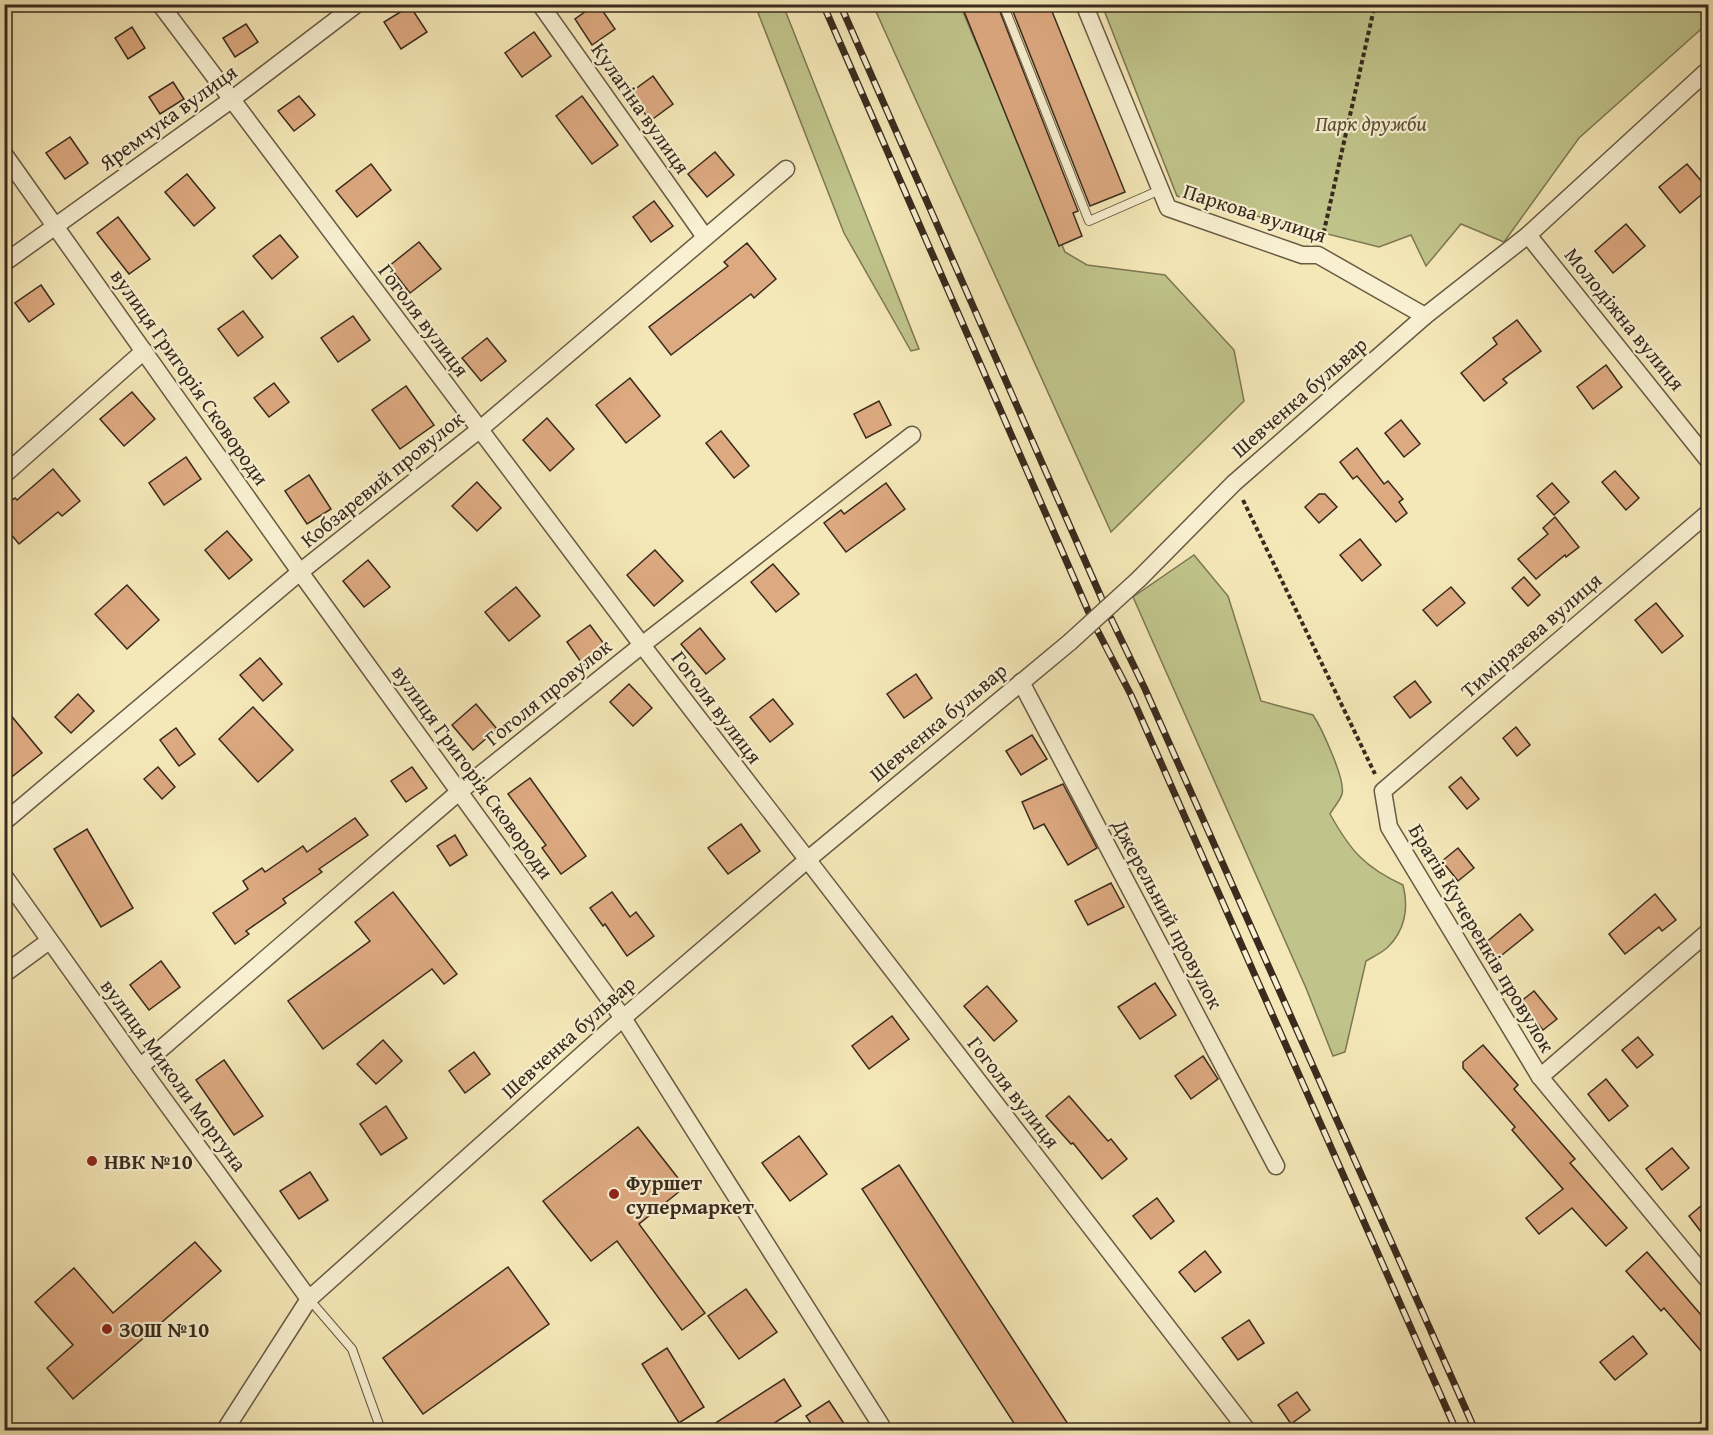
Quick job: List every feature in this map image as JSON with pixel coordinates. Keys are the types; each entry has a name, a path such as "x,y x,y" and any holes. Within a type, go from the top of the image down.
{"street":[{"name":"Гоголя вулиця","path":"160,4 806,861 1247,1431"},
{"name":"Яремчука вулиця","path":"4,263 231,100 357,4"},
{"name":"Кулагіна вулиця","path":"540,4 705,237"},
{"name":"Паркова вулиця","path":"1084,4 1168,208 1302,255 1318,255 1425,316"},
{"name":"Шевченка бульвар","path":"225,1431 309,1299 623,1018 806,861 1070,642 1139,579 1234,483 1425,316 1528,235 1708,70"},
{"name":"вулиця Григорія Сковороди","path":"4,154 300,572 623,1018 884,1431"},
{"name":"Кобзаревий провулок","path":"4,822 300,572 479,430 786,169"},
{"name":"Молодіжна вулиця","path":"1528,235 1708,460"},
{"path":"4,475 144,351"},
{"name":"Гоголя провулок","path":"140,1067 460,791 642,645 912,435"},
{"name":"Тимірязєва вулиця","path":"1383,791 1708,513"},
{"name":"Джерельний провулок","path":"1022,682 1276,1166"},
{"name":"Братів Кучеренків провулок","path":"1383,791 1389,827 1539,1077 1708,1280"},
{"name":"вулиця Миколи Моргуна","path":"4,876 309,1299"},
{"path":"1539,1077 1708,932"},
{"path":"4,974 49,941"},
{"path":"1704,1431 1708,1427"}],"lane":[{"path":"1004,4 1089,221 1160,190"},
{"path":"309,1299 352,1349 381,1431"}],"path":[{"path":"1318,255 1375,4"},
{"path":"1234,483 1383,791"}],"green space":[{"name":"Парк дружби","path":"1708,4 1708,23 1579,138 1504,242 1461,224 1426,266 1411,235 1379,247 1177,196 1102,5"},
{"path":"755,5 783,5 919,349 911,351 844,233"},
{"path":"873,5 960,5 1065,252 1087,265 1165,275 1234,350 1244,401 1111,532"},
{"path":"1194,555 1228,596 1261,701 1313,715 1317,721 1332,754 1342,787 1341,797 1330,814 1337,827 1352,848 1368,864 1403,885 1406,902 1402,927 1387,948 1366,961 1345,1052 1333,1056 1306,988 1133,597"}],"building":[{"path":"596,4 615,29 592,45 575,19"},
{"path":"961,4 997,4 1078,211 1073,213 1082,236 1059,246"},
{"path":"1010,4 1049,4 1125,192 1090,206"},
{"path":"410,6 427,32 401,49 384,22"},
{"path":"246,24 258,42 235,57 223,38"},
{"path":"132,27 145,48 128,59 115,38"},
{"path":"534,32 551,56 522,77 505,53"},
{"path":"653,76 673,104 650,121 630,93"},
{"path":"173,82 184,99 160,114 149,97"},
{"path":"299,96 315,115 294,131 278,111"},
{"path":"582,96 618,145 592,164 556,116"},
{"path":"70,137 88,163 65,179 46,153"},
{"path":"715,152 734,175 707,197 688,174"},
{"path":"371,164 391,190 357,217 336,191"},
{"path":"1687,164 1708,189 1680,213 1659,187"},
{"path":"187,174 215,208 194,226 165,192"},
{"path":"654,201 673,226 651,242 633,217"},
{"path":"118,217 150,259 129,274 97,233"},
{"path":"1626,224 1645,246 1613,273 1595,251"},
{"path":"280,235 298,257 272,279 253,256"},
{"path":"419,242 441,269 410,293 389,266"},
{"path":"747,243 776,279 754,298 751,294 671,355 649,327 728,266 724,262"},
{"path":"41,285 54,304 29,322 15,303"},
{"path":"243,311 263,337 238,356 218,329"},
{"path":"353,316 370,340 338,362 321,338"},
{"path":"1517,320 1541,351 1503,379 1507,383 1484,401 1461,373 1497,344 1493,338"},
{"path":"487,338 506,361 481,381 462,358"},
{"path":"1606,365 1622,387 1593,409 1577,387"},
{"path":"630,378 660,416 626,443 596,405"},
{"path":"274,383 289,402 269,417 254,398"},
{"path":"406,386 434,425 400,449 372,410"},
{"path":"132,392 155,419 124,446 100,419"},
{"path":"879,401 891,425 866,438 854,414"},
{"path":"547,418 574,449 550,471 523,440"},
{"path":"1401,420 1420,444 1404,457 1385,433"},
{"path":"721,431 749,466 734,478 706,443"},
{"path":"1357,448 1384,484 1388,481 1403,499 1399,502 1407,513 1396,522 1357,476 1353,479 1340,462"},
{"path":"186,457 201,479 164,505 149,483"},
{"path":"53,469 80,501 62,516 58,512 19,544 4,526 4,506 15,498 17,500"},
{"path":"1615,471 1639,498 1626,510 1602,482"},
{"path":"309,475 331,509 307,524 285,491"},
{"path":"477,482 501,508 477,531 452,506"},
{"path":"886,483 905,509 846,552 824,523 841,510 844,514"},
{"path":"1552,483 1569,502 1554,515 1537,496"},
{"path":"1319,494 1325,494 1337,507 1319,523 1305,507"},
{"path":"1555,517 1579,547 1566,557 1565,555 1536,579 1518,559 1548,534 1543,528"},
{"path":"227,531 252,560 229,579 205,550"},
{"path":"1360,539 1381,565 1362,581 1340,555"},
{"path":"655,550 683,581 654,606 627,575"},
{"path":"368,560 390,587 364,607 343,581"},
{"path":"773,564 799,594 776,612 751,582"},
{"path":"1524,577 1540,595 1528,606 1512,588"},
{"path":"127,585 159,620 127,649 95,614"},
{"path":"516,587 540,616 509,641 485,612"},
{"path":"1451,587 1465,603 1437,626 1423,610"},
{"path":"1656,603 1683,636 1662,653 1635,620"},
{"path":"590,625 607,648 583,665 567,642"},
{"path":"700,628 725,659 706,674 681,644"},
{"path":"260,658 282,684 263,701 240,675"},
{"path":"916,674 932,698 904,718 887,694"},
{"path":"1415,681 1431,702 1410,718 1394,697"},
{"path":"629,684 652,708 633,726 610,702"},
{"path":"78,694 94,711 71,733 55,717"},
{"path":"773,699 793,724 770,742 750,717"},
{"path":"476,704 497,729 473,750 452,725"},
{"path":"4,707 42,753 4,783"},
{"path":"253,707 293,750 258,782 219,739"},
{"path":"1516,727 1530,745 1517,756 1503,738"},
{"path":"176,728 195,754 179,766 160,740"},
{"path":"1032,735 1047,759 1021,775 1006,751"},
{"path":"158,767 175,787 162,799 144,779"},
{"path":"412,767 427,788 406,802 391,781"},
{"path":"1461,777 1479,799 1467,809 1449,787"},
{"path":"530,778 586,856 561,874 542,848 546,845 508,794"},
{"path":"1063,784 1097,848 1068,865 1044,824 1034,829 1022,802"},
{"path":"355,818 368,835 319,869 322,872 283,899 286,903 246,931 249,934 235,944 213,913 248,889 243,881 262,868 265,872 303,846 307,852"},
{"path":"741,824 760,851 728,874 708,848"},
{"path":"87,829 133,908 101,927 54,849"},
{"path":"455,835 467,855 450,866 437,846"},
{"path":"1458,848 1474,868 1458,881 1442,861"},
{"path":"1111,883 1124,907 1088,925 1075,901"},
{"path":"393,892 457,974 444,984 432,969 323,1049 288,1001 370,941 355,922"},
{"path":"612,892 630,917 636,912 654,936 627,956 605,924 603,926 590,908"},
{"path":"1655,894 1676,920 1662,931 1659,927 1625,954 1609,934"},
{"path":"1520,914 1533,930 1497,959 1484,944"},
{"path":"161,961 180,987 149,1010 130,985"},
{"path":"1155,983 1176,1015 1140,1039 1118,1007"},
{"path":"987,986 1017,1021 994,1041 964,1006"},
{"path":"1534,991 1557,1019 1543,1030 1520,1002"},
{"path":"892,1016 909,1039 869,1069 852,1046"},
{"path":"1638,1037 1653,1055 1637,1068 1622,1050"},
{"path":"383,1040 402,1061 376,1084 357,1064"},
{"path":"1483,1045 1518,1085 1514,1089 1575,1159 1570,1163 1627,1228 1606,1246 1572,1208 1539,1234 1526,1218 1563,1189 1512,1130 1515,1127 1463,1068 1463,1062"},
{"path":"474,1052 490,1074 465,1093 449,1071"},
{"path":"1203,1056 1218,1079 1191,1099 1175,1076"},
{"path":"224,1060 263,1116 234,1135 196,1080"},
{"path":"1606,1079 1628,1106 1609,1121 1588,1094"},
{"path":"1069,1096 1127,1159 1102,1179 1073,1143 1071,1144 1046,1116"},
{"path":"386,1106 407,1138 381,1155 360,1124"},
{"name":"Фуршет супермаркет","path":"638,1127 685,1187 639,1224 705,1313 682,1330 617,1241 591,1261 543,1201"},
{"path":"799,1136 827,1174 790,1201 762,1163"},
{"path":"1672,1148 1689,1168 1662,1190 1646,1169"},
{"path":"899,1165 1068,1424 1058,1431 1019,1431 862,1189"},
{"path":"310,1172 328,1200 299,1219 280,1191"},
{"path":"1157,1198 1174,1221 1151,1239 1133,1216"},
{"path":"1708,1200 1708,1241 1689,1216"},
{"name":"ЗОШ №10","path":"195,1242 221,1271 73,1399 47,1368 73,1345 35,1302 74,1268 113,1313"},
{"path":"1205,1251 1221,1272 1195,1292 1179,1272"},
{"path":"1647,1252 1708,1323 1708,1359 1664,1308 1661,1311 1626,1271"},
{"path":"508,1267 549,1324 423,1414 383,1358"},
{"path":"746,1289 777,1332 739,1359 708,1316"},
{"path":"1249,1320 1264,1343 1238,1360 1222,1338"},
{"path":"1633,1336 1647,1354 1615,1380 1600,1362"},
{"path":"667,1348 704,1407 679,1423 642,1364"},
{"path":"784,1379 801,1406 762,1431 703,1431"},
{"path":"1297,1392 1310,1410 1291,1424 1278,1405"},
{"path":"829,1401 849,1431 816,1431 806,1416"}],"railway":[{"path":"823,4 1093,622 1131,695 1456,1430"},
{"path":"840,4 1105,606 1145,689 1475,1430"}],"place":[{"name":"НВК №10","path":"92,1161"},
{"name":"Фуршет супермаркет","path":"614,1194"},
{"name":"ЗОШ №10","path":"107,1329"}]}
